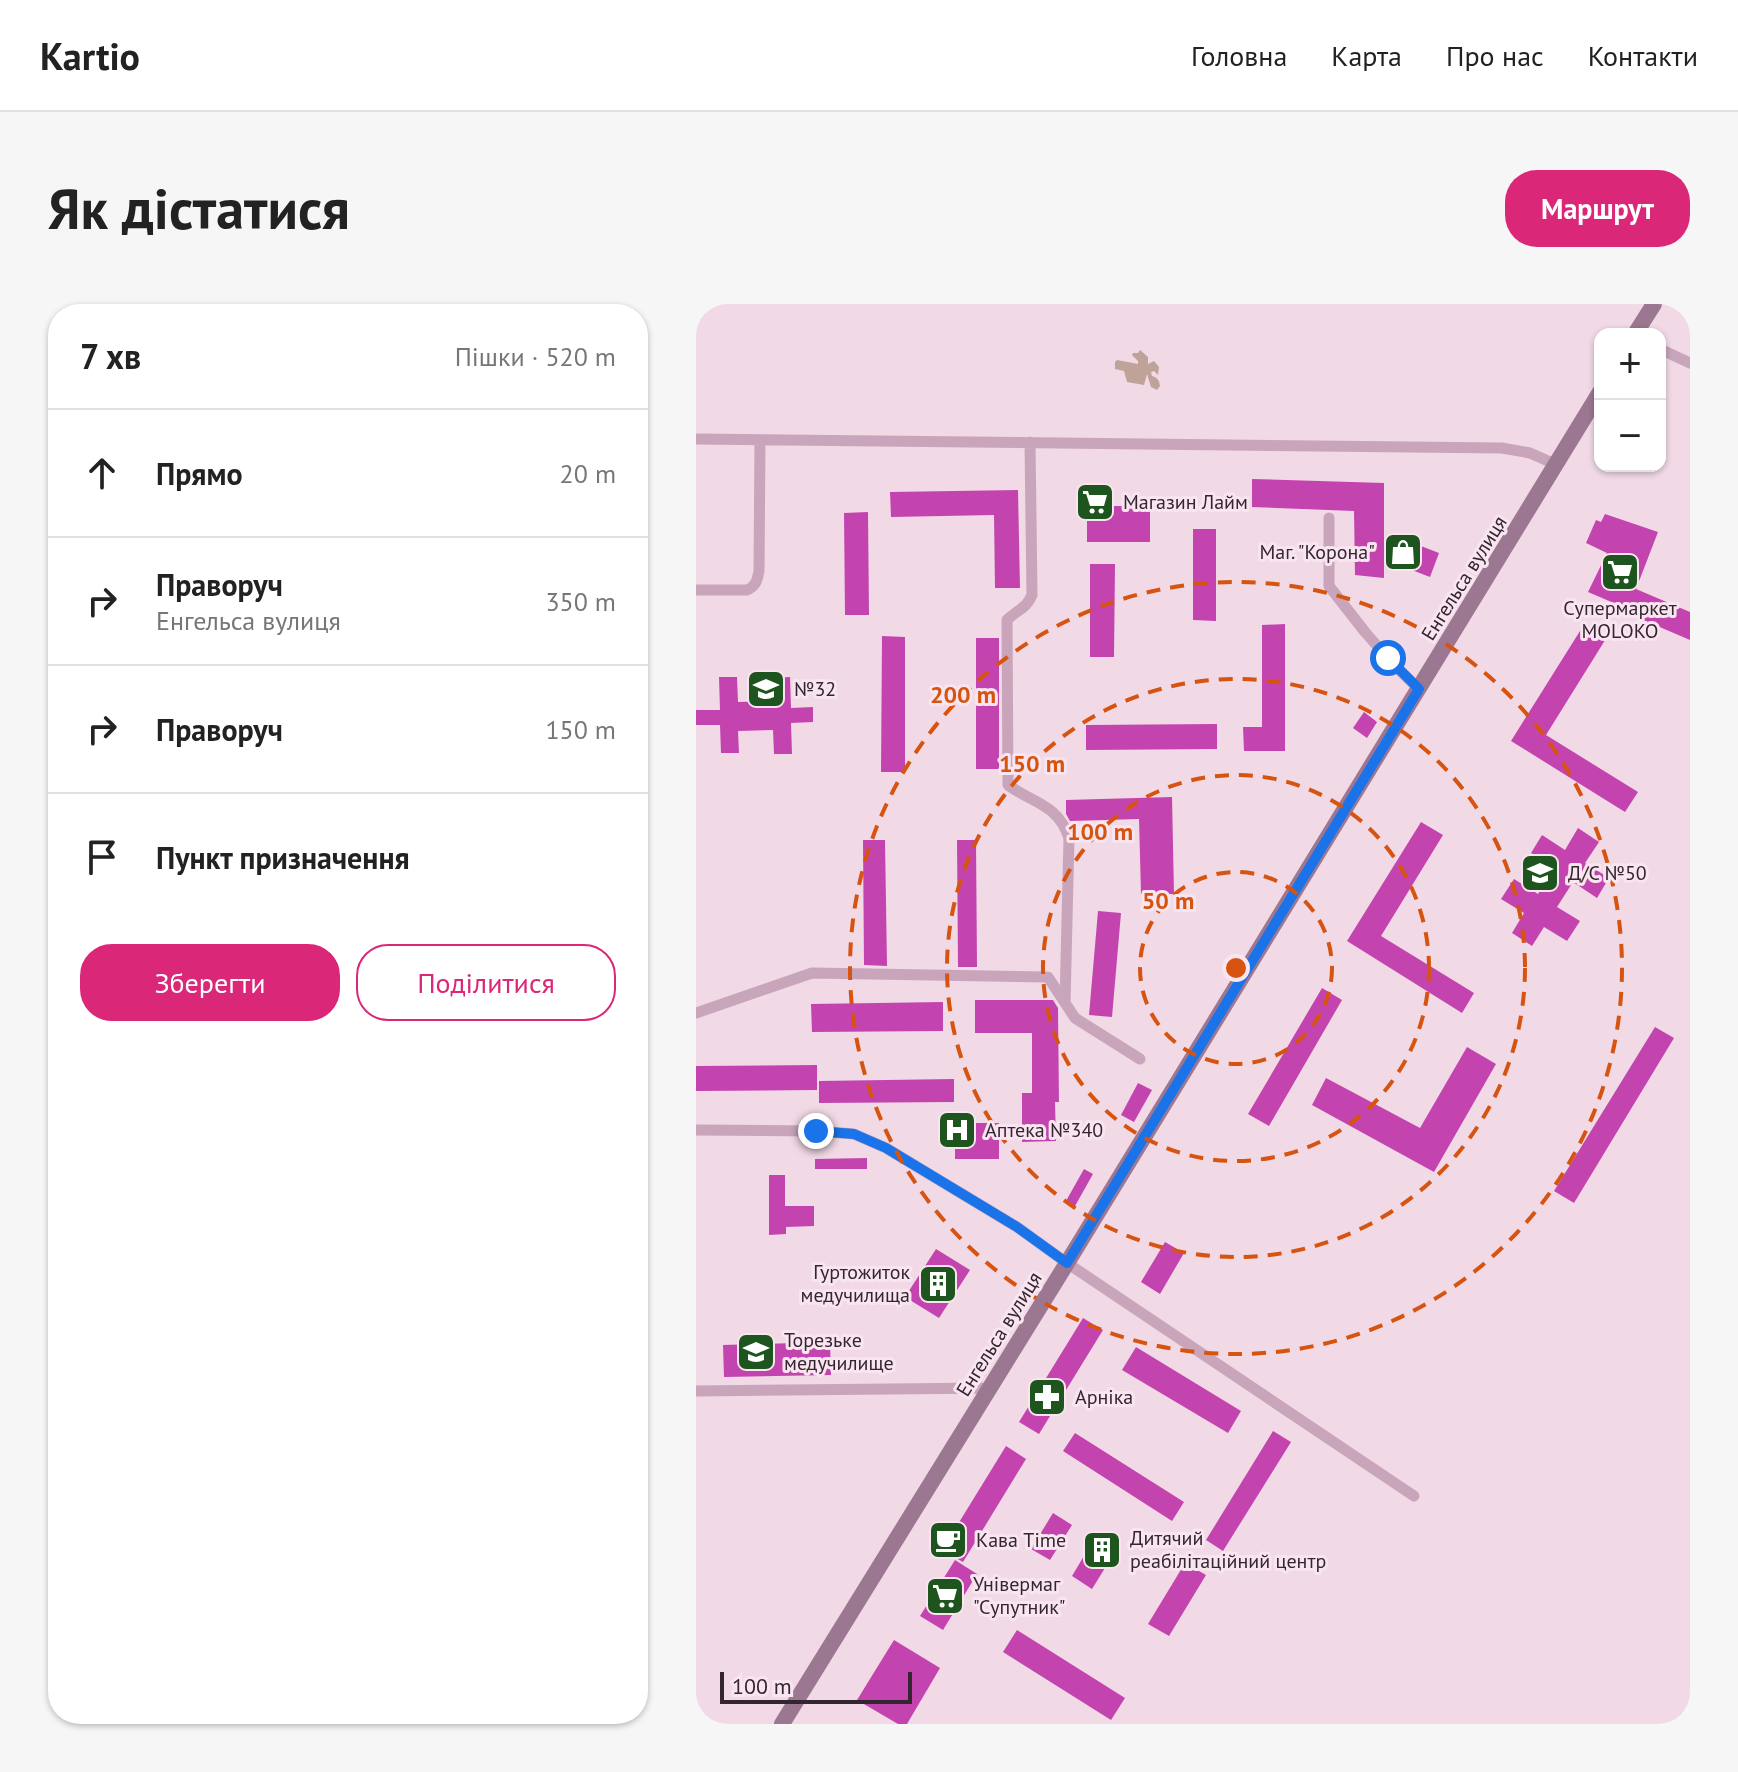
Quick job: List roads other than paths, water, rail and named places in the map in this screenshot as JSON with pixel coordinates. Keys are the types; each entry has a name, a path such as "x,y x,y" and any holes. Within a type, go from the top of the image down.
{"street":[{"path":"1639,328 1654,304"},
{"path":"1666,352 1690,363"},
{"name":"Енгельса вулиця","path":"782,1724 1595,400"},
{"path":"696,439 1502,448 1530,453 1557,465"},
{"path":"696,590 747,590 757,582 760,440"},
{"path":"1030,442 1032,595 1028,605 1007,620 1008,785 1048,808 1067,830 1065,1003"},
{"path":"1329,518 1329,586 1365,632 1419,689"},
{"path":"696,1013 812,973 1048,977 1075,1018 1140,1059"},
{"path":"696,1130 854,1134 886,1148 1017,1227 1414,1496"},
{"path":"696,1391 990,1388"}],"place":[{"name":"Магазин Лайм","path":"1095,502"},
{"name":"Маг. \"Корона\"","path":"1403,552"},
{"name":"Супермаркет MOLOKO","path":"1620,572"},
{"name":"№32","path":"766,689"},
{"name":"Д/С №50","path":"1540,873"},
{"name":"Аптека №340","path":"957,1130"},
{"name":"Гуртожиток медучилища","path":"938,1284"},
{"name":"Торезьке медучилище","path":"756,1352"},
{"name":"Арніка","path":"1047,1397"},
{"name":"Кава Time","path":"948,1540"},
{"name":"Дитячий реабілітаційний центр","path":"1102,1550"},
{"name":"Універмаг \"Супутник\"","path":"945,1596"}]}
